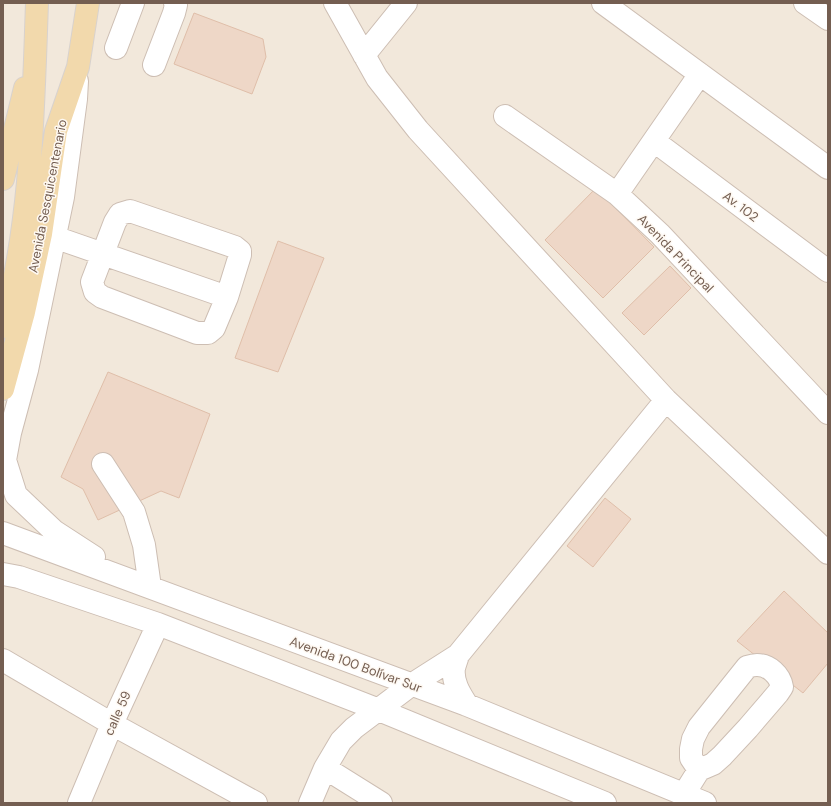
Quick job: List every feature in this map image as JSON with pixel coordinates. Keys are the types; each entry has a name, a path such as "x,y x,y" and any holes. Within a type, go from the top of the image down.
{"main road":[{"name":"Avenida Sesquicentenario","path":"3,327 19,256 27,195 32,134 37,3"},
{"name":"Avenida Sesquicentenario","path":"3,389 24,312 41,234 56,131 78,67 88,3"},
{"path":"3,179 36,38"}],"street":[{"path":"116,48 133,3"},
{"path":"154,65 174,13 175,3"},
{"path":"335,3 377,78 418,130 666,400 828,553"},
{"path":"364,55 406,3"},
{"path":"603,3 828,168"},
{"path":"805,3 828,19"},
{"path":"78,67 76,99 63,197 27,370 4,461 16,495 54,531 127,578"},
{"path":"617,194 700,74"},
{"name":"Avenida Principal","path":"504,116 617,194 660,234 826,406"},
{"name":"Av. 102","path":"654,141 828,271"},
{"path":"130,211 235,247 240,251 228,297 214,328 208,333 197,333 102,297 95,292 92,282 103,254 115,222 120,214 130,211"},
{"path":"54,237 228,297"},
{"path":"310,803 325,768 341,741 354,728 411,684 458,655 666,400"},
{"path":"103,464 134,512 144,545 150,587"},
{"name":"Avenida 100 Bolívar Sur","path":"3,533 467,705 705,803"},
{"path":"3,574 19,577 158,624 379,710 605,803"},
{"name":"calle 59","path":"78,803 158,624"},
{"path":"458,655 454,668 454,676 456,686 467,705"},
{"path":"3,660 112,724 256,803"},
{"path":"684,794 699,770 713,764 722,756 778,694 782,687 781,681 776,674 767,667 756,665 747,667 699,727 693,739 691,749 692,758 699,770"},
{"path":"325,768 381,803"}],"shaded area":[{"path":"3,3 828,3 828,803 3,803"}],"building":[{"path":"194,13 263,39 266,57 252,94 174,64"},
{"path":"596,188 654,247 603,298 545,240"},
{"path":"278,241 324,258 278,372 235,358"},
{"path":"670,266 691,288 644,335 622,313"},
{"path":"108,372 210,414 179,498 161,491 98,520 83,489 61,477"},
{"path":"605,498 631,519 593,567 567,546"},
{"path":"784,591 828,633 828,663 803,693 737,641"}]}
